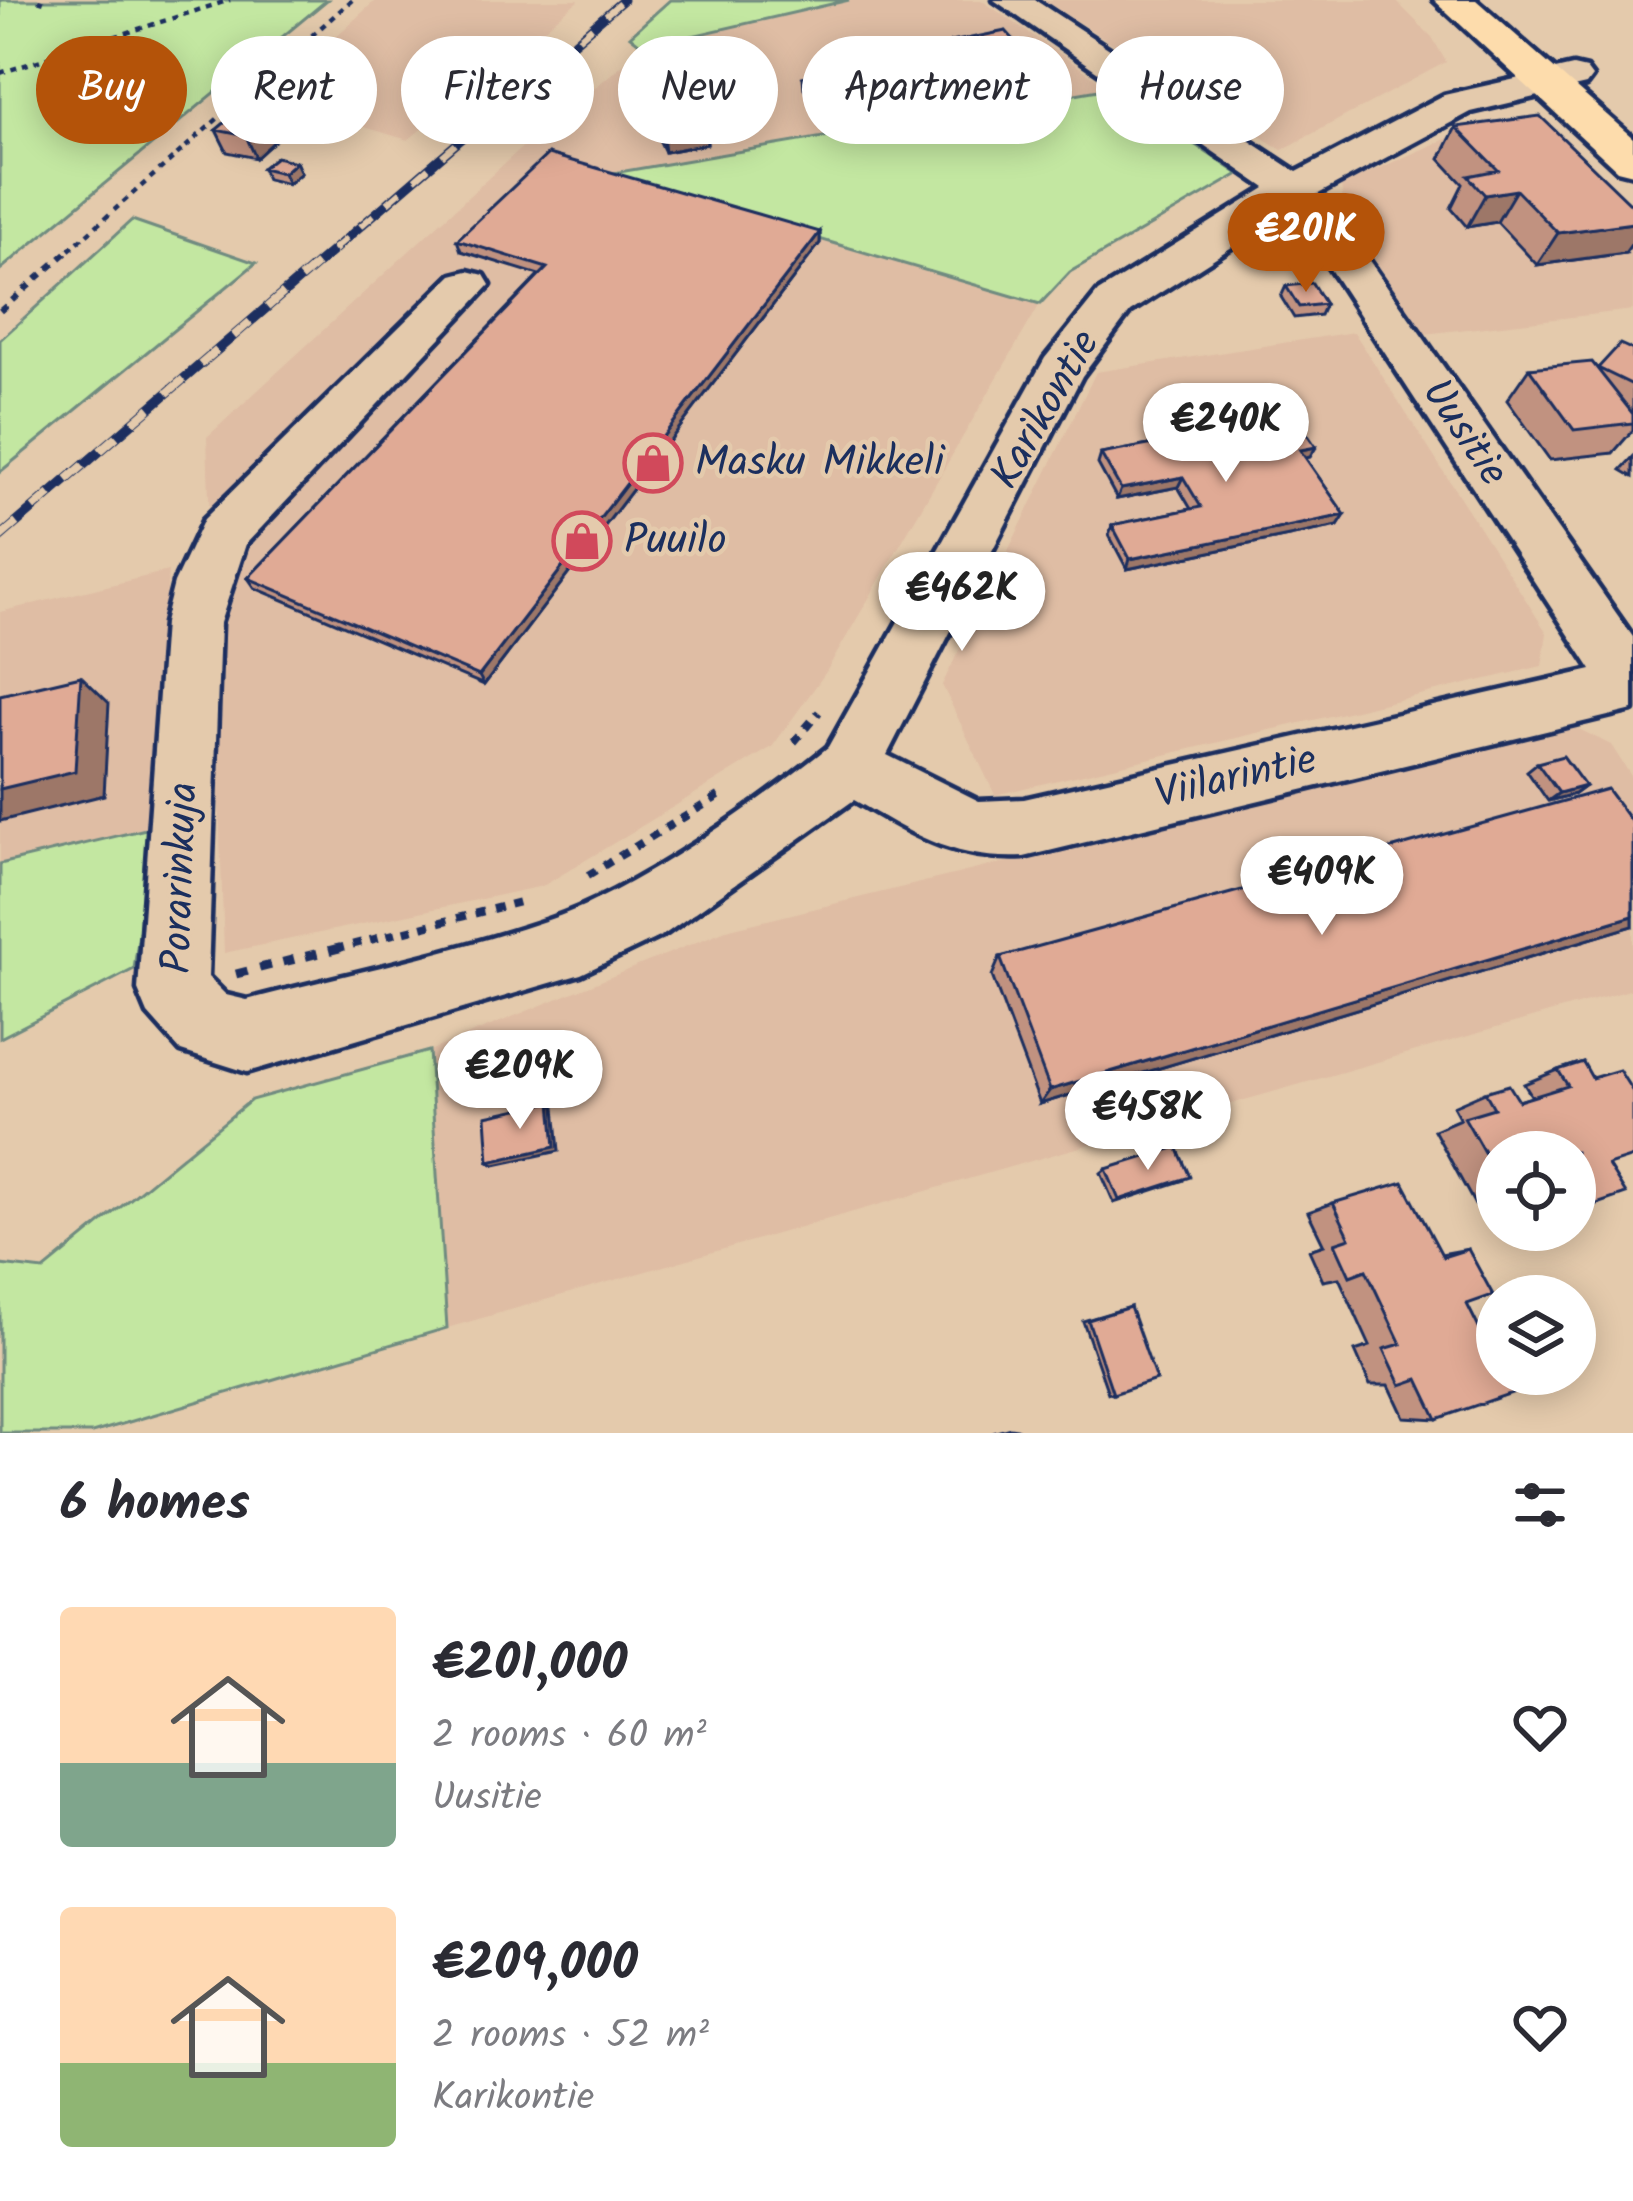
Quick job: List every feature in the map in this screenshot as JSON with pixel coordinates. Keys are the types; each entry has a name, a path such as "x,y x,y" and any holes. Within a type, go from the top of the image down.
{"main road":[{"path":"1453,0 1633,130"},
{"path":"1479,0 1633,161"}],"street":[{"name":"Uusitie","path":"1011,0 1287,194 1325,228 1633,685"},
{"name":"Karikontie","path":"247,1036 557,951 640,911 765,832 850,766 1062,369 1089,330 1142,281 1287,194 1459,103 1560,80"},
{"name":"Porarinkuja","path":"247,1036 206,1026 173,990 192,623 202,583 223,532 468,284"},
{"name":"Viilarintie","path":"850,766 942,817 979,830 1024,828 1633,685"}],"path":[{"path":"38,0 47,3"},
{"path":"0,73 230,0"},
{"path":"0,310 352,0"},
{"path":"783,752 824,704"},
{"path":"571,884 732,788"},
{"path":"173,990 530,899"}],"shaded area":[{"path":"376,0 579,0 535,36 401,36 401,138 377,131 377,36 336,36"},
{"path":"849,0 981,0 1034,36 802,36 802,141 606,175 1040,304 826,672 772,747 543,886 224,953 207,437 526,144 594,144 594,88 618,68 618,144 778,144 778,36 692,36"},
{"path":"1043,0 1395,0 1432,37 1446,62 1282,150 1272,144 1284,144 1284,36 1100,36"},
{"path":"1072,62 1096,78 1096,90 1072,95"},
{"path":"1505,121 1633,240 1633,310 1424,334 1344,213 1341,185 1482,123"},
{"path":"1354,332 1547,633 1542,666 995,795 942,685 1096,372"},
{"path":"168,571 154,827 0,864 0,612"},
{"path":"1571,725 1611,745 1633,779 1633,989 447,1328 429,1051 726,930"}],"green space":[{"path":"0,0 327,0 283,36 211,36 211,96 187,116 187,36 36,36 36,144 153,144 0,270"},
{"path":"670,0 849,0 692,36 630,36"},
{"path":"1096,90 1096,144 1194,144 1239,174 1070,272 1040,304 602,175 802,141 1072,144 1072,95"},
{"path":"132,220 256,263 0,472 0,340"},
{"path":"154,827 134,969 0,1038 0,864"},
{"path":"429,1051 447,1328 92,1433 0,1433 0,1265 44,1270 251,1100"}],"building":[{"path":"1540,116 1633,206 1633,223 1558,233 1516,190 1485,195 1468,176 1498,170 1456,127"},
{"path":"548,154 820,232 479,676 248,578 547,268 457,240"},
{"path":"276,157 296,162 283,173 262,168"},
{"path":"1312,283 1325,304 1299,307 1286,286"},
{"path":"1620,344 1633,350 1633,385 1598,368"},
{"path":"1592,362 1633,414 1633,423 1574,430 1529,368"},
{"path":"1279,409 1284,416 1294,415 1316,447 1300,450 1345,515 1130,559 1112,525 1201,507 1183,477 1121,489 1101,454 1254,425 1247,415"},
{"path":"81,676 75,771 0,789 0,695"},
{"path":"1563,756 1585,786 1559,793 1537,763"},
{"path":"1607,789 1633,824 1633,916 1050,1090 1000,957"},
{"path":"1583,1062 1592,1078 1619,1070 1633,1092 1633,1157 1608,1165 1626,1194 1596,1204 1596,1131 1476,1131 1476,1138 1464,1117 1494,1108 1485,1092 1509,1085 1519,1101 1568,1086 1558,1070"},
{"path":"551,1102 555,1147 489,1162 486,1116"},
{"path":"1177,1147 1190,1177 1119,1200 1106,1169"},
{"path":"1403,1182 1443,1257 1468,1249 1482,1275 1476,1275 1476,1301 1467,1304 1476,1322 1476,1395 1506,1395 1437,1419 1418,1379 1401,1385 1384,1349 1401,1344 1366,1270 1350,1276 1335,1243 1350,1238 1333,1203"},
{"path":"1130,1307 1156,1380 1113,1394 1088,1320"}],"railway":[{"path":"333,250 623,0"},
{"path":"0,537 337,247"}],"place":[{"name":"Masku Mikkeli","path":"653,463"},
{"name":"Puuilo","path":"582,541"}]}
